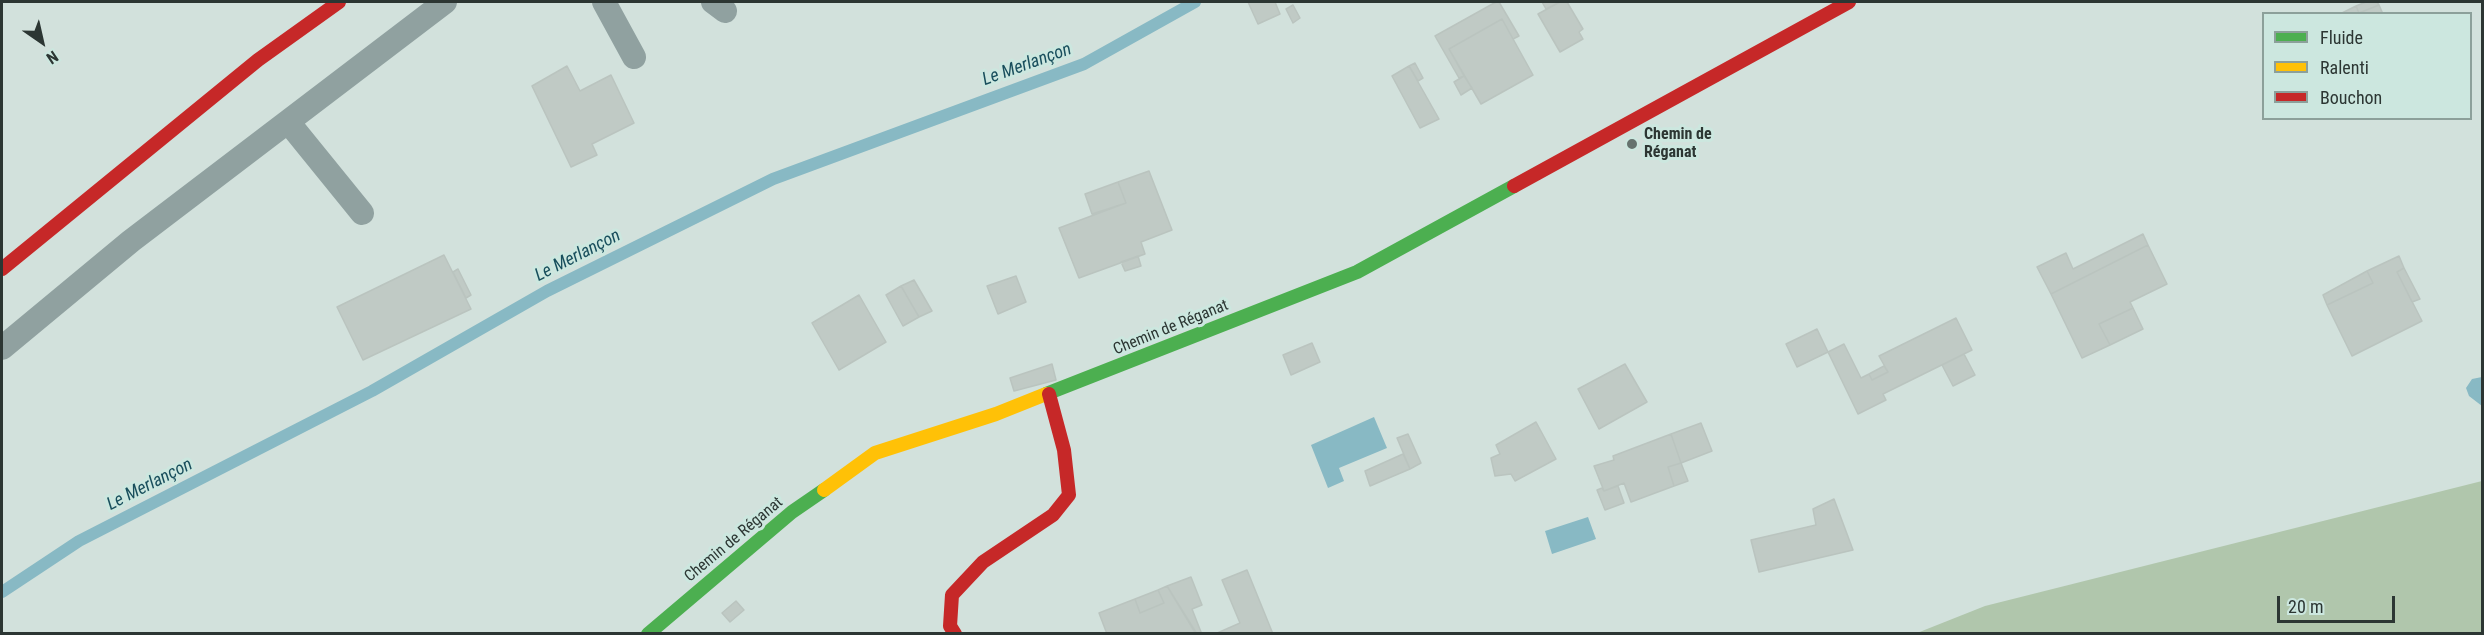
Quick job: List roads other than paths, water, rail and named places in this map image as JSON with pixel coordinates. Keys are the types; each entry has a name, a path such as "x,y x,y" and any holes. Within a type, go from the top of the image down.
{"street":[{"path":"2,269 258,60 339,2"},
{"name":"Chemin de Réganat","path":"648,633 792,512 876,453 996,414 1357,272 1849,2"},
{"path":"955,633 950,626 952,595 983,562 1053,515 1069,495 1064,450 1049,394"}],"lane":[{"path":"2,348 131,241 445,2"},
{"path":"604,2 634,57"},
{"path":"289,123 362,213"}],"water":[{"path":"2482,377 2482,406 2469,396 2466,388 2472,379"},
{"path":"1374,417 1387,448 1339,468 1344,481 1328,488 1311,445"},
{"path":"1588,517 1596,539 1552,554 1545,531"}],"waterway":[{"name":"Le Merlançon","path":"2,592 79,541 372,391 547,291 773,179 1084,64 1195,2"}],"place":[{"name":"Chemin de Réganat","path":"1632,144"}]}
